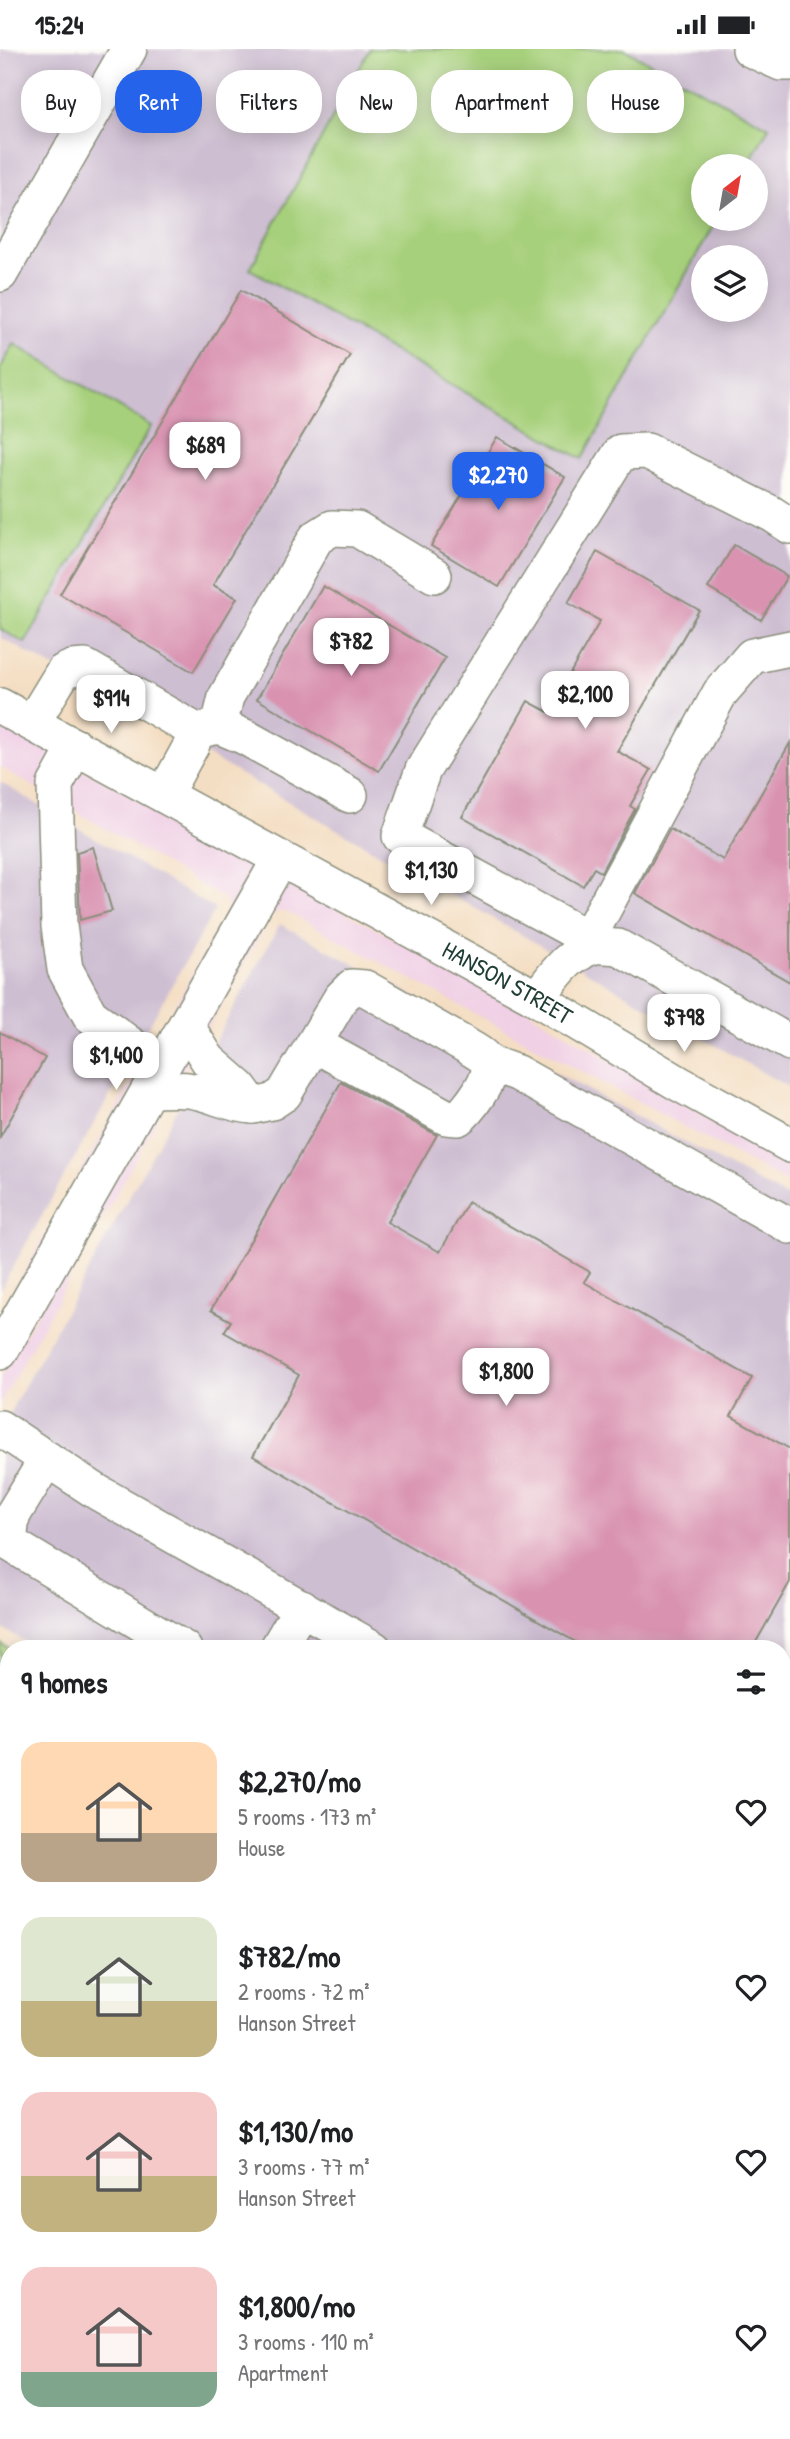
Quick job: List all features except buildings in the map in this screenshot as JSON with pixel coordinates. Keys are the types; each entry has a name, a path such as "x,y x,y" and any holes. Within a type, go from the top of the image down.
{"street":[{"path":"0,274 129,49"},
{"path":"750,49 781,63 790,63"},
{"path":"790,526 772,514 648,451 621,452 423,770 400,836 583,945 618,947 790,1043"},
{"path":"164,795 192,744 207,728 226,697 316,538 332,528 358,529 434,575"},
{"path":"537,998 564,963 583,945 720,693 752,656 790,648"},
{"path":"32,723 63,672 85,667 207,728 245,737 350,795"},
{"name":"HANSON STREET","path":"0,706 537,998 678,1083 790,1145"},
{"path":"76,747 55,785 59,926 65,969 90,1015 156,1079 236,1105 253,1106 272,1102 284,1094 341,998 352,988 365,988 467,1046 489,1063 517,1073 790,1226"},
{"path":"0,1352 280,859"},
{"path":"186,1025 208,1060 240,1088 253,1106"},
{"path":"314,1044 446,1117 458,1118 468,1111 489,1073 489,1063"},
{"path":"0,1428 97,1492 358,1640"},
{"path":"47,1459 12,1516 9,1543 169,1640"},
{"path":"282,1640 302,1608"}],"shaded area":[{"path":"0,49 790,49 790,1088 0,637"},
{"path":"0,724 260,866 0,1324 0,1315 226,915 228,906 225,899 0,767"},
{"path":"0,782 215,909 0,1290"},
{"path":"285,880 523,1008 671,1097 790,1164 790,1184 287,912 279,911 269,918 0,1404 0,1378"},
{"path":"280,924 790,1199 790,1640 22,1640 0,1627 0,1430"}],"green space":[{"path":"370,49 624,49 663,70 587,70 587,133 684,133 684,81 769,127 754,154 691,154 691,231 710,231 702,245 691,245 691,265 582,459 250,269 336,111 336,133 417,133 417,70 359,70"},
{"path":"14,344 151,426 25,643 0,629 0,369"}]}
